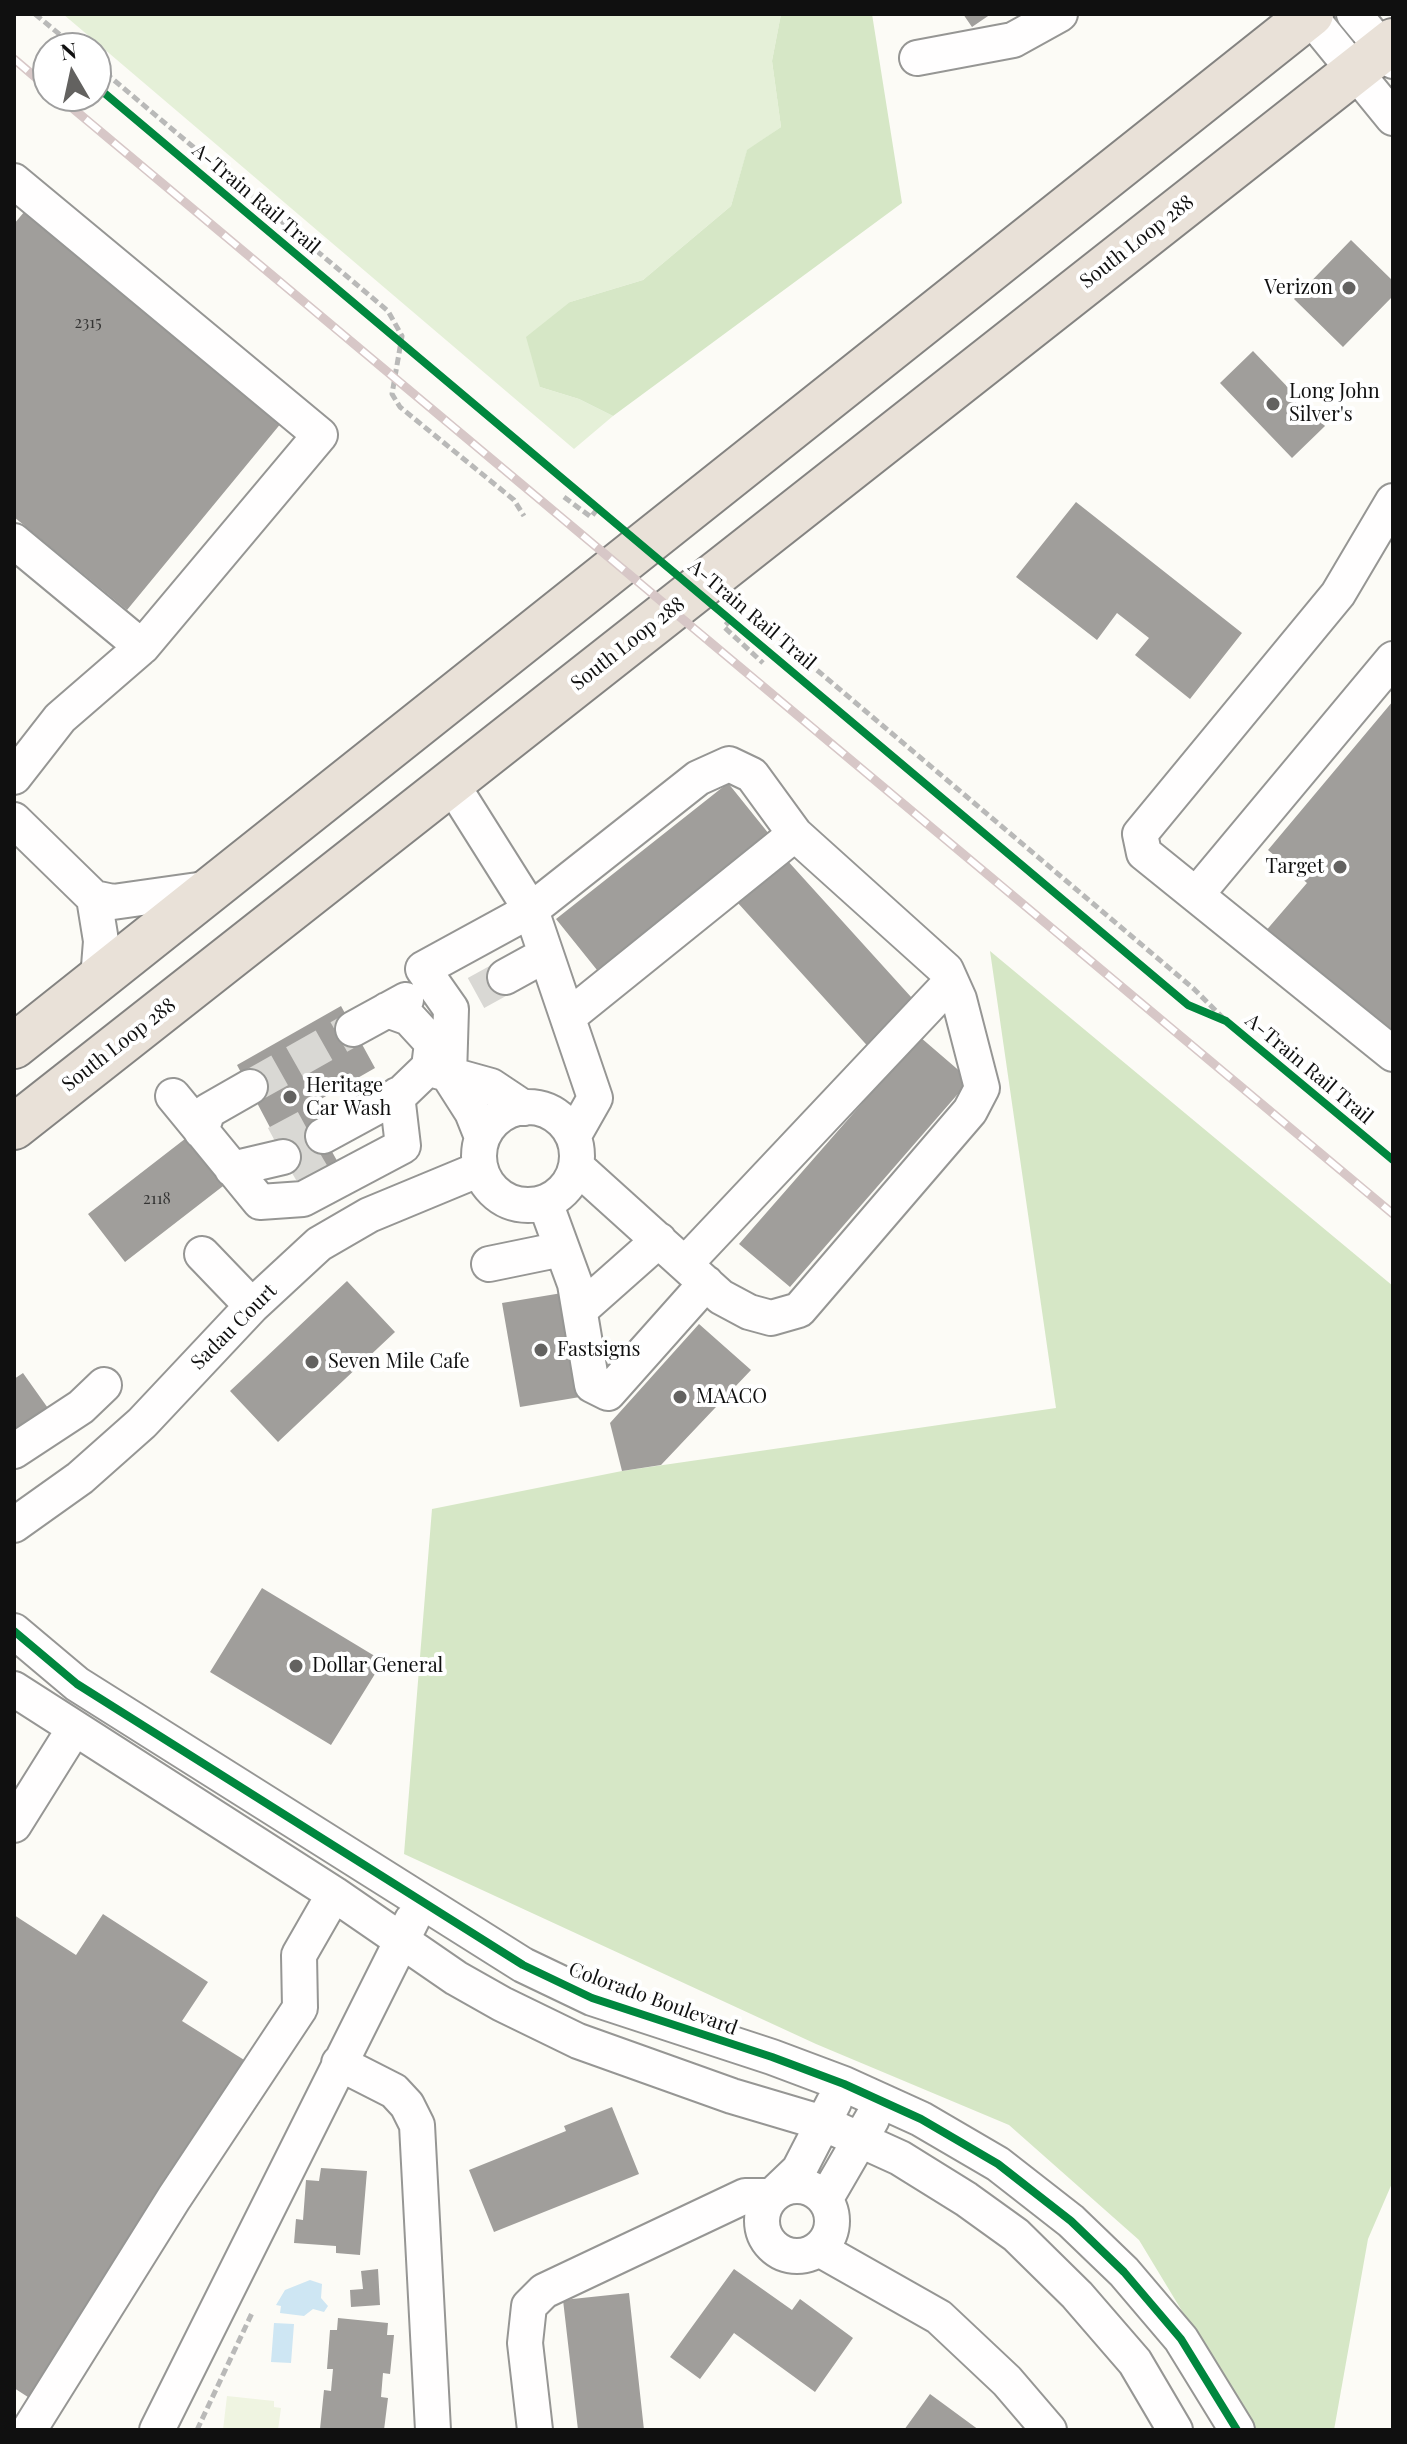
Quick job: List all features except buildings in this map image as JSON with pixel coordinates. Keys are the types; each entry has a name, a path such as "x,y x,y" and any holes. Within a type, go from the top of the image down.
{"highway":[{"path":"14,1046 1309,15"},
{"name":"South Loop 288","path":"14,1127 1381,55"}],"street":[{"path":"917,58 1013,40 1060,14"},
{"path":"1354,14 1381,55 1393,118"},
{"path":"1309,15 1381,55"},
{"path":"14,181 320,435 142,647 60,718 14,777"},
{"path":"1393,501 1338,594 1140,834 1144,853 1393,1054"},
{"path":"14,541 142,647"},
{"path":"1196,895 1393,659"},
{"path":"467,991 423,969 531,910 698,778 729,764 752,775 795,834 946,970 982,1088 970,1111 799,1310 771,1318 749,1312 721,1297 659,1240 575,1151 565,1122 551,1112 536,1107 504,1113 481,1153"},
{"path":"387,1010 409,1018 432,1043 439,1072 472,1112 487,1184 506,1199 529,1205 545,1202 570,1182 575,1151 595,1098 531,910 451,783"},
{"path":"14,820 94,898 113,902 212,888"},
{"path":"568,1017 795,834"},
{"path":"94,898 101,941 98,979"},
{"path":"353,1029 387,1010 467,991 545,955"},
{"path":"545,1202 575,1284 592,1385 608,1393 696,1274 951,982"},
{"path":"327,1142 397,1095 439,1072 467,991"},
{"path":"439,1072 491,1086 524,1108"},
{"path":"201,1131 208,1111 250,1087"},
{"path":"173,1096 201,1131 273,1165 260,1202 303,1199 403,1146 397,1095"},
{"name":"Sadau Court","path":"14,1525 80,1478 142,1423 252,1306 319,1244 481,1153"},
{"path":"580,1310 659,1240"},
{"path":"489,1264 562,1249"},
{"path":"202,1254 252,1306"},
{"path":"14,1451 81,1407 104,1385"},
{"name":"Colorado Boulevard","path":"14,1631 77,1684 523,1965 592,1998 844,2084 921,2119 998,2164 1071,2221 1124,2272 1181,2339 1237,2430"},
{"path":"14,1689 334,1894 456,1978 549,2029 732,2096 823,2123 861,2139 966,2199 1016,2235 1077,2295 1135,2362 1175,2430"},
{"path":"14,1825 74,1729"},
{"path":"29,2430 174,2198 300,2008 299,1955 334,1894"},
{"path":"157,2430 400,1938 423,1903"},
{"path":"339,2063 394,2091 407,2105 417,2125 433,2430"},
{"path":"535,2430 525,2343 529,2306 544,2291 745,2196 774,2194 797,2186 808,2187 825,2200 832,2220 826,2241 819,2249 808,2255 785,2254 767,2239 762,2217 774,2194 799,2170 844,2084"},
{"path":"825,2200 882,2101"},
{"path":"819,2249 939,2317 1007,2381 1049,2430"}],"path":[{"path":"35,14 57,32"},
{"path":"112,78 388,311 402,336 392,394 400,407 514,500 524,516"},
{"path":"383,327 407,347"},
{"path":"564,497 591,517 599,507"},
{"path":"587,497 611,517"},
{"path":"753,616 1194,989 1226,1021"},
{"path":"731,619 724,627 763,663"},
{"path":"197,2430 253,2311"}],"green space":[{"path":"63,14 781,14 772,61 781,127 747,151 731,206 643,280 570,302 540,387 579,399 613,416 574,449 112,56 112,32 84,32"},
{"path":"781,14 872,14 902,203 613,416 579,399 540,387 526,337 570,302 643,280 731,206 747,150 781,127 772,61"},
{"path":"990,951 1393,1286 1393,2181 1368,2239 1334,2430 1254,2430 1139,2240 1009,2125 816,2044 404,1854 432,1509 622,1471 1056,1408"},
{"path":"227,2396 274,2401 274,2407 281,2408 278,2430 223,2430"}],"water":[{"path":"310,2280 322,2284 321,2298 328,2306 324,2312 313,2309 304,2316 280,2313 281,2306 276,2305 285,2290"},
{"path":"274,2323 294,2324 291,2363 271,2362"}],"tunnel":[{"path":"476,993 505,977"},
{"path":"250,1087 353,1029"},
{"path":"276,1143 315,1122"},
{"path":"292,1173 331,1150"}],"railway":[{"path":"14,59 32,74"},
{"path":"77,112 1393,1214"}],"cycle path":[{"name":"A-Train Rail Trail","path":"112,99 1188,1005 1226,1021 1393,1160"},
{"path":"14,1631 77,1684 523,1965 592,1998 844,2084 921,2119 998,2164 1071,2221 1124,2272 1181,2339 1237,2430"}],"place":[{"name":"Verizon","path":"1349,288"},
{"name":"Long John Silver's","path":"1273,404"},
{"name":"Target","path":"1340,867"},
{"name":"Heritage Car Wash","path":"290,1097"},
{"name":"Fastsigns","path":"541,1350"},
{"name":"Seven Mile Cafe","path":"312,1362"},
{"name":"MAACO","path":"680,1397"},
{"name":"Dollar General","path":"296,1666"}]}
